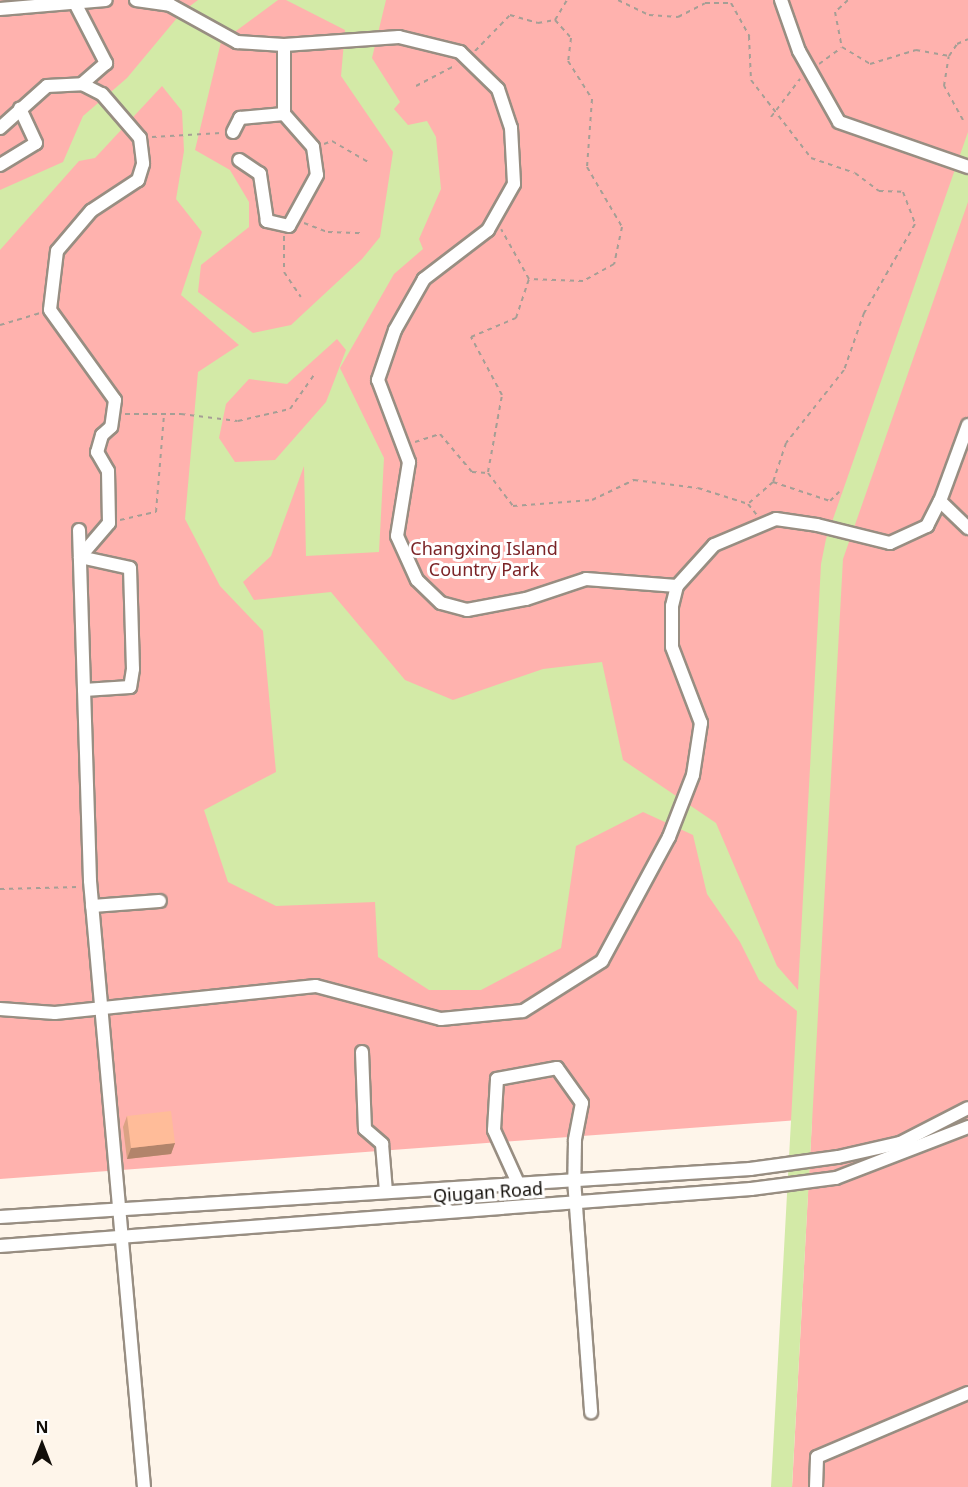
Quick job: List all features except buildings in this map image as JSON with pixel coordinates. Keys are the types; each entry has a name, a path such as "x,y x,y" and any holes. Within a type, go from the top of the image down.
{"street":[{"path":"0,9 106,0"},
{"path":"136,0 170,5 237,42 284,45 399,37 460,52 498,89 511,128 514,184 488,230 424,279 394,330 378,380 409,462 397,536 417,580 441,603 467,610 526,599 586,579 677,586"},
{"path":"781,0 799,51 839,122 968,166"},
{"path":"75,3 106,63 82,84"},
{"path":"239,160 260,174 267,221 288,222 317,175 313,147 284,114 284,45"},
{"path":"0,128 47,87 82,84 102,94 140,138 143,164 138,180 91,211 57,251 50,310 115,400 111,427 102,435 97,452 108,471 109,523 80,557"},
{"path":"0,165 36,144 20,109"},
{"path":"233,132 240,118 284,114"},
{"path":"0,1009 55,1013 101,1010 316,986 441,1019 523,1011 602,961 669,837 693,775 701,723 672,647 672,606 677,586 714,545 776,519 827,527 890,543 927,525 940,501 968,424"},
{"path":"940,501 968,528"},
{"path":"80,530 90,886 144,1487"},
{"path":"80,557 130,568 133,669 130,687 84,690"},
{"path":"92,906 160,901"},
{"path":"362,1052 365,1129 382,1144 386,1192"},
{"path":"518,1183 494,1130 497,1078 557,1068 582,1103 575,1140 574,1179 591,1412"},
{"name":"Qiugan Road","path":"0,1217 750,1169 838,1157 900,1143 968,1108"},
{"name":"Qiugan Road","path":"0,1246 751,1189 836,1178 968,1127"},
{"path":"816,1487 817,1457 968,1393"}],"path":[{"path":"416,86 467,59 510,15 538,23 555,20 567,0"},
{"path":"618,0 649,15 678,17 705,3 731,3 749,36 751,80 811,158 855,173 879,191 903,192 915,224 864,313 844,370 786,443 773,482 748,504"},
{"path":"848,0 835,12 842,47 870,64 916,50 949,56"},
{"path":"529,279 584,281 614,264 621,227 587,167 592,99 568,61 571,38 555,20"},
{"path":"963,120 944,86 949,56 957,44 968,39"},
{"path":"140,138 233,132"},
{"path":"313,147 332,141 368,162"},
{"path":"494,219 511,241 529,279 516,318 471,337 502,395 488,473 513,506 592,500 634,480 698,488 748,504 764,524"},
{"path":"301,297 284,272 288,222 328,232 363,233"},
{"path":"0,325 50,310"},
{"path":"113,414 164,414 238,421 290,410 314,375"},
{"path":"109,523 156,512 164,414"},
{"path":"403,445 440,434 472,472 488,473"},
{"path":"773,482 830,501 840,492"},
{"path":"0,890 90,886"}],"green space":[{"name":"Changxing Island Country Park","path":"0,0 968,0 968,1487 792,1487 812,1119 0,1179"}],"shaded area":[{"path":"198,0 278,0 221,42 195,150 230,170 249,202 249,227 201,265 198,292 253,333 291,325 362,259 380,237 393,152 341,76 345,30 286,0 386,0 372,58 400,102 394,109 408,125 427,121 436,137 441,189 419,239 423,249 394,274 340,368 384,458 379,552 306,556 304,466 271,556 243,582 254,600 331,592 405,680 453,700 543,669 602,662 623,760 716,823 777,966 798,990 821,564 826,539 968,132 968,202 843,559 792,1487 771,1487 797,1011 759,980 740,942 707,894 693,835 643,812 576,846 561,948 481,990 429,990 378,957 375,902 276,906 228,882 204,810 276,772 263,631 220,586 185,519 198,372 239,345 181,295 202,232 176,199 184,151 182,111 162,86 95,158 79,161 0,250 0,190 63,162 83,116 127,78 182,12","holes":["337,339 346,350 326,402 275,460 235,462 219,438 226,404 249,379 287,384"]}]}
